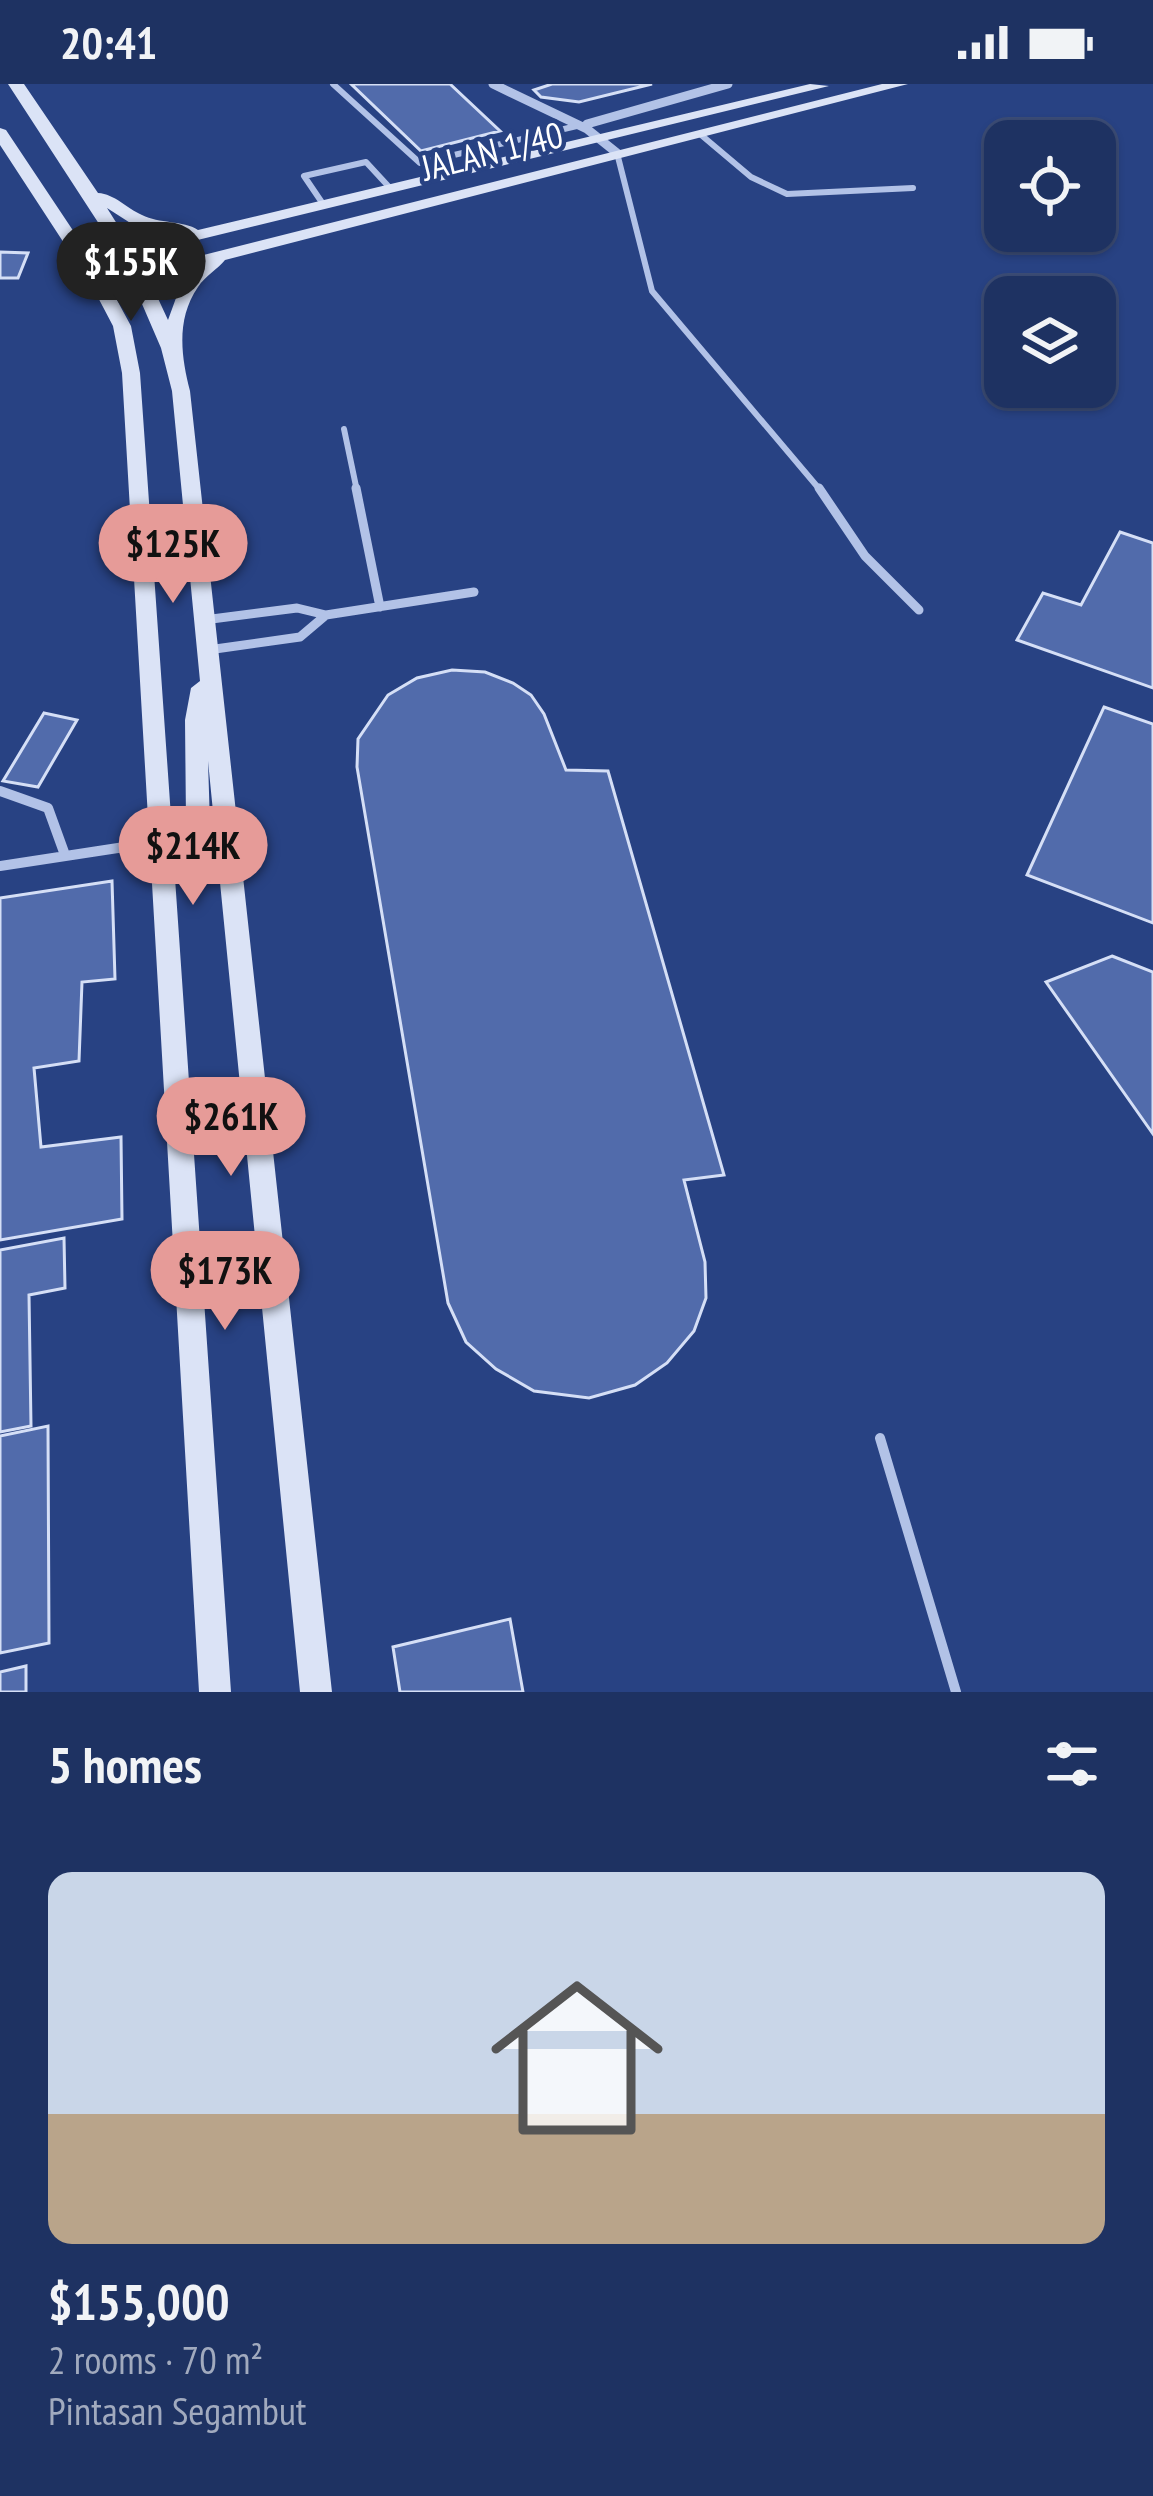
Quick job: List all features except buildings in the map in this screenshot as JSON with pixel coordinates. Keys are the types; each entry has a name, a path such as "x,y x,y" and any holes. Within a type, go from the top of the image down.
{"main road":[{"path":"16,84 83,179 127,253 173,350 182,391 316,1692"},
{"name":"JALAN 1/40","path":"87,262 829,84"},
{"name":"JALAN 1/40","path":"101,286 900,84"},
{"path":"0,133 101,286 122,326 131,373 215,1692"},
{"path":"83,179 126,216 160,227 209,232"},
{"path":"173,350 174,319 187,288 206,266 233,251"},
{"path":"158,842 183,838 198,824 196,720 207,655"}],"street":[{"path":"494,84 538,108 587,124 617,153"},
{"path":"587,124 728,84"},
{"path":"0,791 48,808 65,855"},
{"path":"0,866 158,842"}],"lane":[{"path":"333,84 420,163 587,124"},
{"path":"700,134 759,186 771,190 788,194 914,188"},
{"path":"617,153 652,291 811,476 865,556 919,610"},
{"path":"323,203 304,176 366,162 391,188"},
{"path":"344,429 380,607"},
{"path":"204,620 297,608 326,615 474,592"},
{"path":"207,655 300,637 326,615"},
{"path":"880,1438 956,1692"}]}
